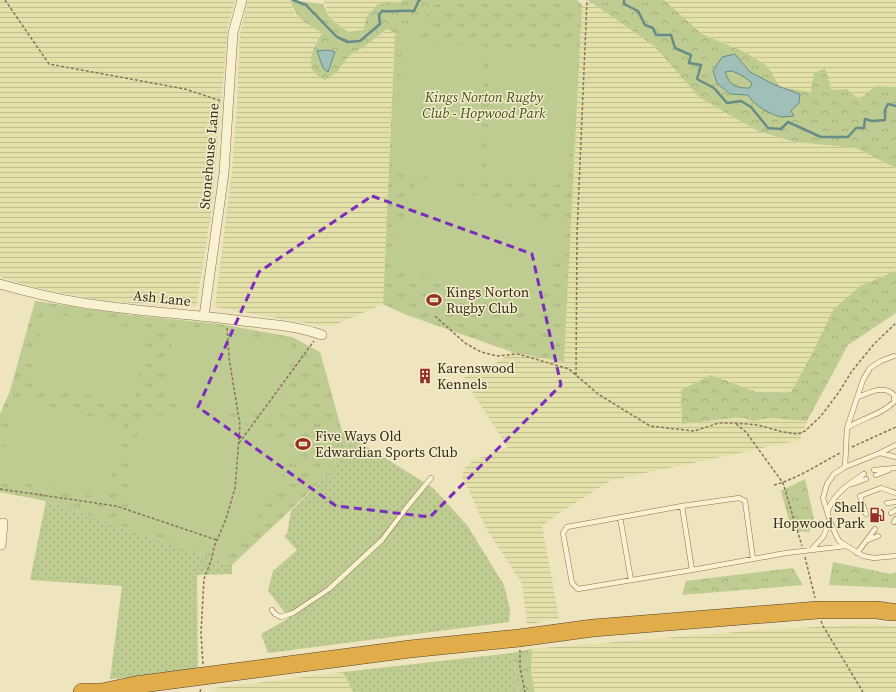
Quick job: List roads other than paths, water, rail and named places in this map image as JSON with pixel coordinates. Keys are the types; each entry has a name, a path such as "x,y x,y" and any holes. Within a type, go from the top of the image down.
{"highway":[{"path":"82,692 102,692 135,685 410,649 816,604 894,613"}],"street":[{"name":"Stonehouse Lane","path":"204,316 224,173 233,33 242,0"},
{"name":"Ash Lane","path":"0,284 34,294 98,305 227,319 313,332 322,335"},
{"path":"1,545 3,523"}],"lane":[{"path":"845,467 847,428 863,380 870,368 881,361 894,356"},
{"path":"847,428 888,408 894,402 894,395 886,389 881,389 858,397"},
{"path":"896,445 845,467 834,474 824,491 827,513 840,541 857,553 874,558 896,556"},
{"path":"880,453 896,457"},
{"path":"875,472 895,468"},
{"path":"827,513 830,504 845,487 865,476"},
{"path":"272,610 278,616 282,617 292,613 329,589 382,540 431,478"},
{"path":"866,511 860,496 881,488 896,493"},
{"path":"753,559 745,501 739,498 682,506 567,527 562,533 572,583 578,588 803,551 846,546"},
{"path":"887,503 896,502"},
{"path":"682,506 692,570"},
{"path":"890,513 896,510"},
{"path":"620,517 630,580"},
{"path":"811,550 824,537 830,521"},
{"path":"857,553 867,540 872,529"},
{"path":"867,540 878,536"}],"water":[{"path":"328,50 335,52 328,72 323,68 317,51"},
{"path":"735,54 750,72 775,85 800,94 799,103 791,111 794,116 777,116 758,106 748,95 730,94 717,83 713,71 722,57","holes":["732,71 743,76 752,83 750,88 737,87 731,83 725,72"]}],"waterway":[{"path":"293,0 306,5 337,37 348,42 360,41 380,24 379,15 382,11 414,11 420,0"},
{"path":"624,0 624,4 638,11 645,25 653,28 656,35 671,35 675,48 691,55 689,63 701,65 697,79 714,88 727,103 741,101 751,107 768,128 781,129 788,122 821,137 848,137 856,128 864,128 865,119 872,121 885,120 885,110 888,104 896,106"}],"place":[{"name":"Kings Norton Rugby Club","path":"434,300"},
{"name":"Karenswood Kennels","path":"425,376"},
{"name":"Five Ways Old Edwardian Sports Club","path":"303,444"},
{"name":"Shell Hopwood Park","path":"877,515"}],"park label":[{"name":"Kings Norton Rugby Club - Hopwood Park","path":"484,106"}]}
